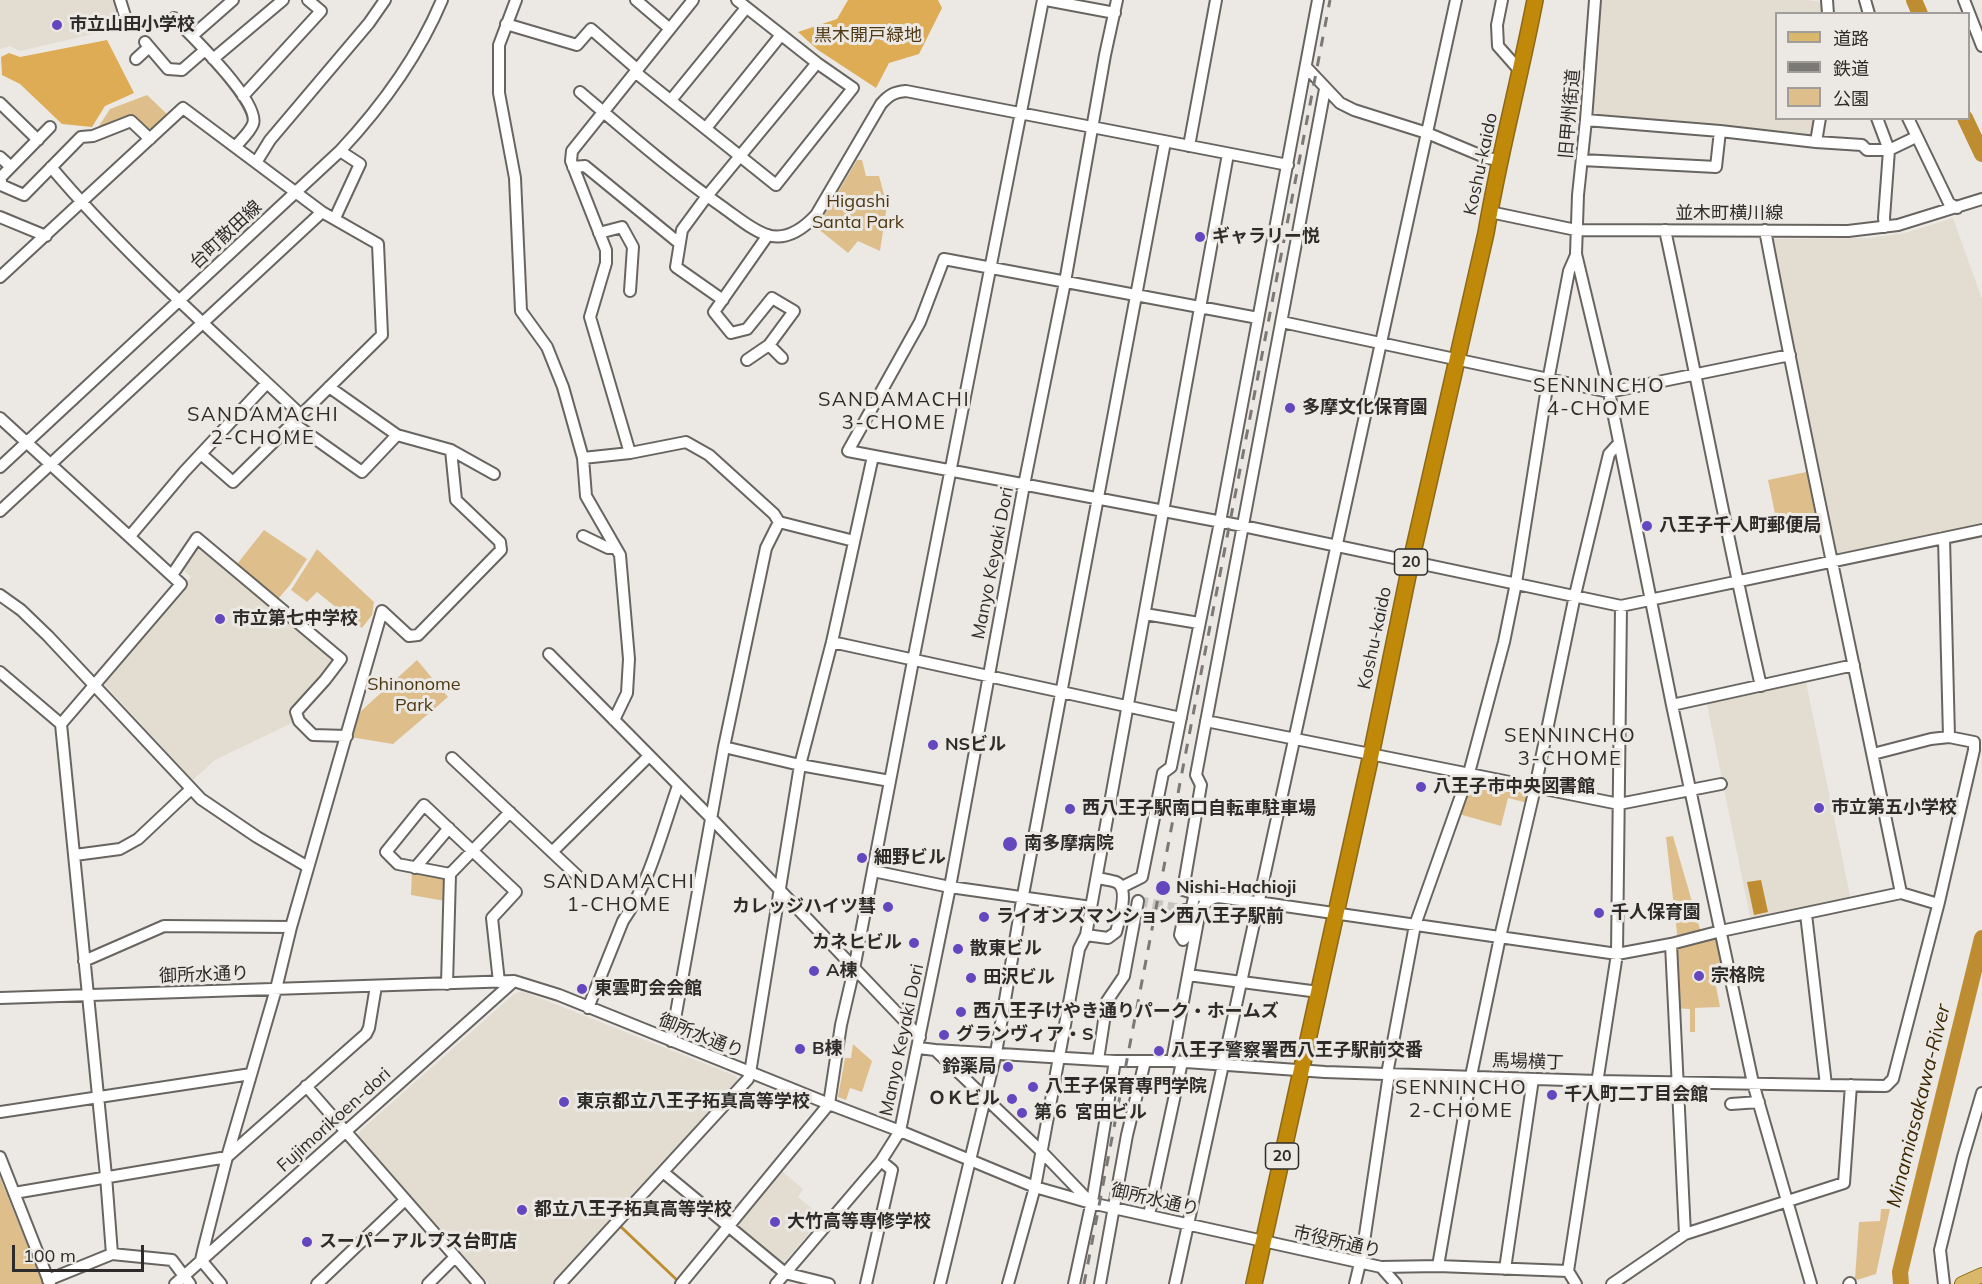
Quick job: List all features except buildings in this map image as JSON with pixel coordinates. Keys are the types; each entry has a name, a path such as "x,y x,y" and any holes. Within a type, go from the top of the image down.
{"highway":[{"name":"Koshu-kaido","path":"1254,1284 1535,0"}],"main road":[{"path":"1962,1284 1982,1275"}],"street":[{"path":"120,0 126,19"},
{"path":"192,36 233,0"},
{"path":"213,58 283,0"},
{"path":"243,96 321,11 308,0"},
{"path":"257,161 270,140 369,23 385,0"},
{"name":"台町散田線","path":"0,467 340,151 376,111 404,72 432,23 442,0"},
{"path":"516,0 499,45 499,93 515,178 521,311 547,347 562,387 583,458 586,496 620,555 629,658 627,693 614,720"},
{"path":"636,0 670,29"},
{"path":"630,453 590,317 606,262 606,249 571,162 572,151 693,0"},
{"path":"506,24 577,45 591,29 636,71 776,185 853,88 817,63 737,0"},
{"path":"681,1284 829,1104 841,1025 854,969 950,470 1045,0 1114,13"},
{"name":"Manyo Keyaki Dori","path":"777,1284 881,1161 900,1131 950,887 1117,0"},
{"path":"1189,146 1216,0"},
{"path":"1122,887 1142,877 1163,773 1171,767 1220,522 1318,0"},
{"path":"1175,1284 1456,0"},
{"path":"1502,0 1497,25 1498,46 1521,72"},
{"name":"旧甲州街道","path":"1576,254 1578,195 1595,0"},
{"path":"671,100 746,8"},
{"path":"1970,15 1982,46"},
{"path":"174,18 213,58 250,103 254,123 236,146"},
{"path":"706,128 781,35"},
{"path":"136,59 147,45 168,69 182,70 205,50"},
{"path":"723,300 676,267 681,230 817,63"},
{"path":"1306,67 1340,103 1354,110 1427,133 1487,158 1500,160"},
{"path":"1207,901 1195,893 1183,890 1201,784 1196,775 1325,89"},
{"path":"580,92 707,196 750,226 768,235 785,236 796,232 816,215 881,104 888,95 906,91 1288,165"},
{"path":"0,103 38,140"},
{"path":"0,277 183,108 257,161 322,212 378,244 382,335 233,482 201,454"},
{"path":"1586,120 1720,131 1816,142 1862,144 1867,150 1889,150 1916,137"},
{"path":"1816,142 1820,120"},
{"path":"1877,120 1889,150 1884,218 1886,227"},
{"path":"1909,120 1949,203 1962,206"},
{"path":"50,128 1,177 1,184 24,195 81,137 93,136 130,121 150,139"},
{"path":"1582,160 1716,167 1720,131"},
{"path":"940,1284 996,1053 1023,896 1165,142"},
{"path":"335,218 360,164 340,151"},
{"path":"1008,1284 1035,1186 1079,949 1086,935 1228,154"},
{"path":"0,157 11,167"},
{"path":"573,167 585,166 680,243"},
{"path":"51,167 81,203 202,323 267,382 297,419 362,472 397,435"},
{"name":"並木町横川線","path":"1490,212 1576,230 1848,231 1917,221 1982,199"},
{"path":"0,511 322,212"},
{"path":"0,218 46,236"},
{"path":"599,233 622,227 633,247 630,291"},
{"path":"1665,230 1737,581 1761,686"},
{"path":"1765,230 1831,561 1901,893"},
{"path":"747,360 769,345 794,311 772,298 747,329 731,333 714,312 768,235"},
{"path":"1355,1284 1362,1255 1388,1074 1415,925 1469,773 1504,642 1516,584 1548,381 1569,271 1576,254"},
{"path":"1576,254 1609,392 1672,705 1753,1083 1811,1284"},
{"path":"1258,318 944,259 920,322 848,451 1243,526 1621,606 1982,530"},
{"path":"1282,322 1548,381 1609,392 1790,355"},
{"path":"769,345 782,358"},
{"path":"130,536 267,382"},
{"path":"329,387 397,435 451,450 494,474"},
{"path":"0,418 181,584 61,724"},
{"path":"583,458 630,453 686,442 709,455 774,514 779,522 854,541"},
{"path":"1438,1266 1471,1076 1575,595 1610,454 1619,443"},
{"path":"221,1284 201,1260 291,927 382,611 409,636 418,635 501,550 500,542 456,500 451,450"},
{"path":"560,1284 748,1079 800,765 832,642 873,456"},
{"path":"671,1041 724,747 766,548 779,522"},
{"path":"583,536 608,548 614,548"},
{"path":"172,575 197,538 341,659 296,712 298,721 313,735 346,736"},
{"path":"1873,754 1931,739 1949,737 1944,538"},
{"path":"0,595 21,610 48,636 201,800 308,867"},
{"path":"1576,1284 1568,1271 1617,954 1621,606"},
{"path":"1145,614 1199,623"},
{"path":"832,642 1181,718"},
{"path":"549,654 712,819 854,969 919,1043"},
{"path":"1672,705 1854,665"},
{"path":"0,672 61,724 112,1254"},
{"path":"1206,721 1618,804 1721,784"},
{"name":"馬場横丁","path":"919,1043 935,1050 1132,1062 1177,1061 1388,1074 1677,1083 1886,1086 1893,1079 1938,904 1974,750 1974,742 1949,737"},
{"path":"724,747 800,765 890,781"},
{"path":"552,852 649,756"},
{"path":"452,758 585,883"},
{"path":"588,1008 623,921 631,910 645,878 678,786"},
{"path":"75,855 120,849 138,839 191,789"},
{"path":"450,874 398,864 386,852 424,805 516,892 492,918 499,982"},
{"path":"447,984 450,874 510,812"},
{"path":"415,868 449,828"},
{"path":"873,871 950,887 1091,907"},
{"path":"1086,935 1108,938 1116,932 1124,894 1118,883 1097,878"},
{"path":"1185,910 1180,935 1183,940 1195,893"},
{"path":"1149,1215 1177,1061 1188,975 1200,910 1207,901 1218,897 1617,954 1901,893 1938,904"},
{"path":"1098,1060 1107,1001 1124,976 1138,901"},
{"path":"1806,914 1826,1085"},
{"path":"84,961 164,926 291,927"},
{"path":"1671,944 1685,1234"},
{"path":"1188,975 1319,992"},
{"name":"御所水通り","path":"0,998 514,981 559,995 1035,1186 1091,1203 1263,1242"},
{"name":"Fujimorikoen-dori","path":"175,1284 187,1280 201,1260 514,981"},
{"path":"14,1193 227,1157 366,1034 376,986"},
{"path":"935,1050 1041,1151 1091,1203"},
{"path":"1074,1284 1091,1203 1114,1061"},
{"path":"1100,1284 1127,1134 1145,1061"},
{"path":"0,1112 251,1074"},
{"path":"1504,1269 1533,1079"},
{"path":"1612,1284 1685,1234 1844,1183 1851,1085"},
{"path":"306,1086 479,1284"},
{"path":"1944,1284 1940,1250 1963,1157 1982,1093"},
{"path":"1731,1104 1759,1102"},
{"path":"0,1157 49,1282 112,1254 172,1260 187,1280"},
{"path":"866,1284 892,1170 881,1161"},
{"path":"663,1172 785,1274 830,1284"},
{"path":"317,1284 405,1200"},
{"name":"市役所通り","path":"1263,1242 1381,1267 1396,1284"},
{"path":"428,1284 455,1257"},
{"path":"1381,1267 1438,1266 1568,1271"}],"shaded area":[{"name":"市立山田小学校","path":"0,0 116,0 122,19 106,31 20,51 10,46 0,49"},
{"path":"1598,0 1806,0 1824,2 1824,12 1775,12 1775,120 1817,120 1814,137 1708,124 1592,115"},
{"path":"1953,218 1982,299 1982,530 1836,560 1770,239 1870,238 1905,233"},
{"name":"市立第七中学校","path":"197,544 201,544 334,662 294,722 215,760 193,780 105,685 104,680 191,577 181,568"},
{"path":"1806,682 1851,900 1751,922 1706,700"},
{"path":"1761,880 1768,912 1754,915 1747,882"},
{"name":"都立八王子拓真高等学校","path":"522,991 736,1076 738,1080 553,1284 489,1284 358,1137 359,1132 514,994"},
{"name":"大竹高等専修学校","path":"777,1167 803,1189 798,1197 822,1217 779,1269 728,1227"}],"green space":[{"name":"黒木開戸緑地","path":"848,0 938,0 942,8 919,54 889,63 876,88 818,50 798,32 837,19"},
{"path":"107,40 134,93 105,106 92,127 62,124 20,84 2,75 1,57 9,53 20,57"},
{"path":"147,95 168,115 149,133 132,117 95,132 110,109"},
{"name":"Higashi Santa Park","path":"857,160 862,160 866,176 879,176 887,205 880,251 858,241 848,253 817,228"},
{"path":"1811,471 1822,524 1779,533 1768,480"},
{"path":"264,530 307,559 278,599 237,564"},
{"path":"317,549 374,602 372,615 362,628 317,592 307,602 291,590"},
{"name":"Shinonome Park","path":"417,660 448,697 393,744 350,737 360,712"},
{"path":"1472,777 1525,789 1530,795 1528,803 1508,798 1501,826 1459,814"},
{"path":"1673,836 1702,936 1716,932 1726,978 1715,981 1720,1007 1695,1008 1695,1032 1690,1032 1690,1009 1673,1008 1671,944 1678,942 1666,837"},
{"path":"412,870 445,877 445,901 411,895"},
{"path":"853,1044 872,1061 862,1092 850,1088 846,1100 838,1097 845,1058 851,1058"},
{"path":"0,1177 43,1284 0,1284"},
{"path":"1881,1209 1890,1209 1876,1274 1857,1280 1855,1278 1859,1222 1880,1221"}],"waterway":[{"name":"Minamiasakawa-River","path":"1914,0 1919,12"},
{"name":"Minamiasakawa-River","path":"1966,120 1982,154"},
{"name":"Minamiasakawa-River","path":"1901,1284 1900,1272 1982,938"},
{"path":"619,1225 678,1281"}],"tunnel":[{"path":"1138,901 1185,910"}],"railway":[{"path":"1084,1284 1330,0"}],"place":[{"name":"市立山田小学校","path":"57,25"},
{"name":"ギャラリー悦","path":"1200,237"},
{"name":"多摩文化保育園","path":"1290,408"},
{"name":"八王子千人町郵便局","path":"1647,526"},
{"name":"市立第七中学校","path":"220,619"},
{"name":"NSビル","path":"933,745"},
{"name":"八王子市中央図書館","path":"1421,787"},
{"name":"市立第五小学校","path":"1819,808"},
{"name":"西八王子駅南口自転車駐車場","path":"1070,809"},
{"name":"南多摩病院","path":"1010,844"},
{"name":"細野ビル","path":"862,858"},
{"name":"Nishi-Hachioji","path":"1163,888"},
{"name":"カレッジハイツ彗","path":"888,907"},
{"name":"千人保育園","path":"1599,913"},
{"name":"ライオンズマンション西八王子駅前","path":"984,917"},
{"name":"カネヒビル","path":"914,943"},
{"name":"散東ビル","path":"958,949"},
{"name":"A棟","path":"814,971"},
{"name":"宗格院","path":"1699,976"},
{"name":"田沢ビル","path":"971,978"},
{"name":"東雲町会会館","path":"582,989"},
{"name":"西八王子けやき通りパーク・ホームズ","path":"961,1012"},
{"name":"グランヴィア・S","path":"944,1035"},
{"name":"B棟","path":"800,1049"},
{"name":"八王子警察署西八王子駅前交番","path":"1159,1051"},
{"name":"鈴薬局","path":"1008,1067"},
{"name":"八王子保育専門学院","path":"1033,1087"},
{"name":"千人町二丁目会館","path":"1552,1095"},
{"name":"ＯＫビル","path":"1012,1099"},
{"name":"東京都立八王子拓真高等学校","path":"564,1102"},
{"name":"第６ 宮田ビル","path":"1022,1113"},
{"name":"都立八王子拓真高等学校","path":"522,1210"},
{"name":"大竹高等専修学校","path":"775,1222"},
{"name":"スーパーアルプス台町店","path":"307,1242"}],"district":[{"name":"SENNINCHO 4-CHOME","path":"1599,398"},
{"name":"SANDAMACHI 3-CHOME","path":"894,412"},
{"name":"SANDAMACHI 2-CHOME","path":"263,426"},
{"name":"SENNINCHO 3-CHOME","path":"1570,748"},
{"name":"SANDAMACHI 1-CHOME","path":"619,894"},
{"name":"SENNINCHO 2-CHOME","path":"1461,1100"}]}
